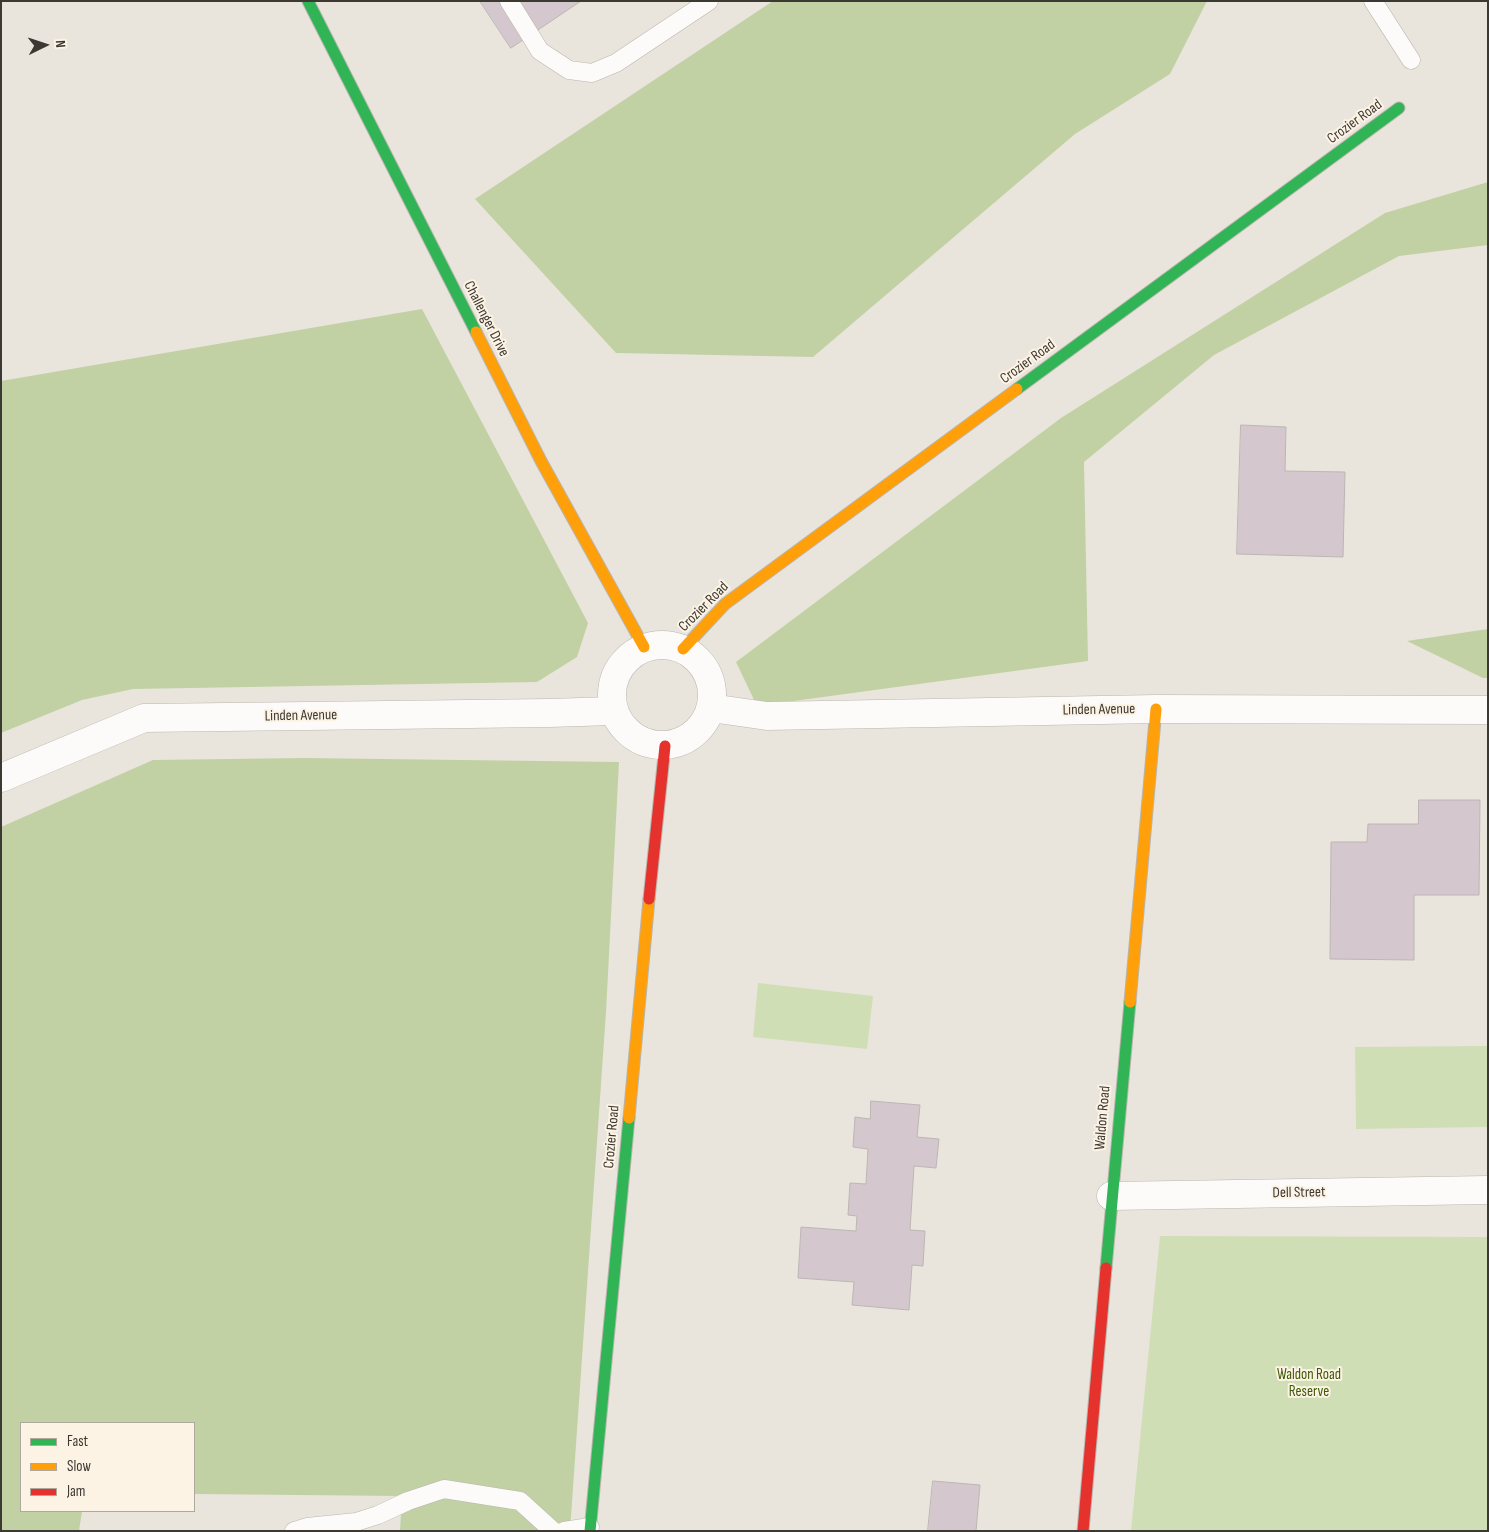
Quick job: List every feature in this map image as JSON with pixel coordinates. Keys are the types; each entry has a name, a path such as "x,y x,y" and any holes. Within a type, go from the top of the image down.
{"street":[{"name":"Challenger Drive","path":"308,1 541,461 644,648"},
{"name":"Crozier Road","path":"684,649 725,604 1399,108"},
{"path":"657,644 684,649 701,664 711,685 711,708 701,727 685,740 665,746 643,742 625,730 613,711 612,685 623,662 644,648 657,644"},
{"name":"Linden Avenue","path":"711,708 767,716 1156,709 1488,710"},
{"name":"Waldon Road","path":"1083,1531 1111,1196 1156,709"},
{"name":"Linden Avenue","path":"1,778 144,718 613,711"},
{"name":"Crozier Road","path":"590,1529 665,746"},
{"name":"Dell Street","path":"1111,1196 1488,1190"}],"lane":[{"path":"509,1 540,50 569,70 592,73 616,63 709,1"},
{"path":"1373,1 1411,60"},
{"path":"294,1531 307,1527 356,1522 378,1516 408,1501 444,1489 520,1501 553,1531"},
{"path":"564,1531 590,1529"}],"green space":[{"path":"773,1 1207,1 1170,74 1075,134 813,357 616,353 475,199"},
{"path":"1488,182 1488,245 1399,256 1214,355 1084,462 1088,661 757,706 736,662 1061,418 1385,213"},
{"path":"422,309 588,623 577,657 537,682 133,689 82,700 1,733 1,381"},
{"path":"1488,629 1488,678 1483,678 1407,641"},
{"path":"304,758 619,762 606,1012 570,1531 400,1531 402,1496 195,1494 195,1422 20,1422 20,1512 82,1512 79,1531 1,1531 1,827 153,760"},
{"path":"758,983 873,996 867,1049 753,1037"},
{"path":"1488,1046 1488,1127 1356,1129 1355,1047"},
{"name":"Waldon Road Reserve","path":"1160,1236 1488,1237 1488,1531 1131,1531"}],"building":[{"path":"480,1 581,1 511,48"},
{"path":"1241,425 1286,427 1285,471 1345,472 1343,557 1237,554"},
{"path":"1419,800 1480,800 1479,895 1414,895 1414,960 1330,959 1331,842 1367,842 1368,824 1418,824"},
{"path":"871,1101 920,1105 917,1137 939,1139 936,1168 914,1166 910,1230 925,1231 923,1266 912,1265 909,1310 852,1305 854,1282 798,1278 801,1227 856,1231 857,1216 848,1215 850,1183 866,1184 868,1149 853,1147 855,1117 870,1119"},
{"path":"933,1481 980,1485 976,1531 928,1531"}],"traffic: fast":[{"path":"308,1 476,332"},
{"path":"1017,389 1399,108"},
{"path":"1106,1268 1130,1002"},
{"path":"590,1531 629,1118"}],"traffic: slow":[{"path":"476,332 541,461 644,647"},
{"path":"683,649 725,604 1017,389"},
{"path":"1130,1002 1156,709"},
{"path":"629,1118 649,899"}],"traffic: jam":[{"path":"649,899 665,746"},
{"path":"1083,1531 1106,1268"}]}
